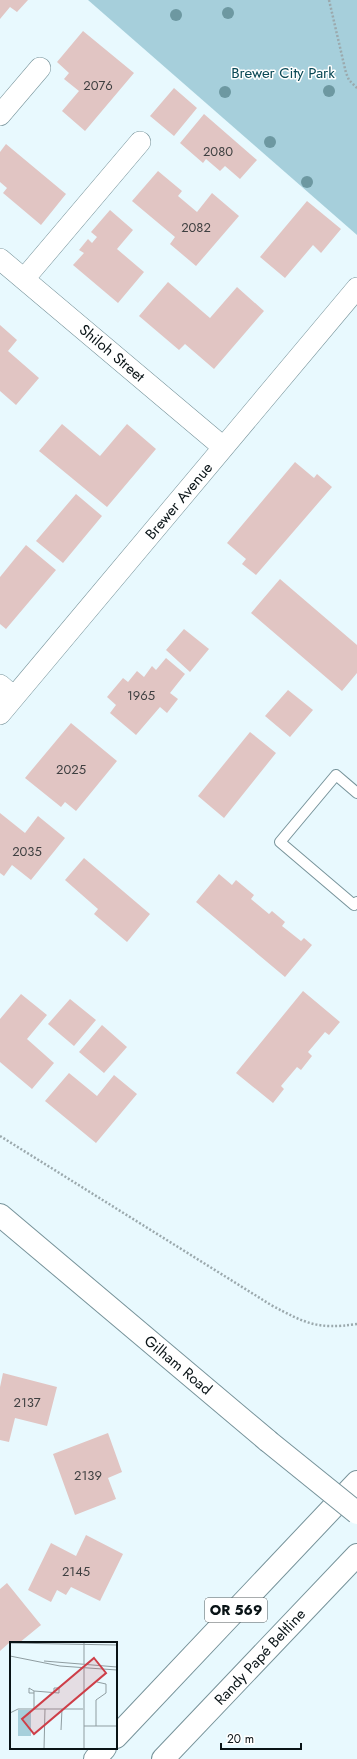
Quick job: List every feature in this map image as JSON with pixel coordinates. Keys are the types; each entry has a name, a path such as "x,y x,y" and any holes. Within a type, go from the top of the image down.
{"main road":[{"name":"Gilham Road","path":"0,1215 268,1441 357,1513"},
{"name":"OR 569","path":"117,1736 357,1482"},
{"name":"Randy Papé Beltline","path":"164,1759 357,1555"},
{"path":"95,1759 104,1749"}],"street":[{"path":"0,115 40,68"},
{"path":"24,279 140,142"},
{"name":"Shiloh Street","path":"0,259 223,448"},
{"name":"Brewer Avenue","path":"0,714 7,691 223,448 355,295"}],"lane":[{"path":"357,793 336,775 280,842 354,905 357,902"}],"path":[{"path":"329,0 346,73 349,80 357,88"},
{"path":"0,1136 271,1304 298,1319 313,1325 340,1326 357,1324"}],"green space":[{"name":"Brewer City Park","path":"88,0 357,0 357,235"}],"building":[{"path":"0,0 28,0 17,12 10,7 0,19"},
{"path":"83,31 134,73 85,131 62,111 79,91 64,79 69,73 57,62"},
{"path":"174,88 197,108 174,136 150,116"},
{"path":"204,114 257,160 240,179 225,166 220,171 206,159 203,163 180,143"},
{"path":"6,144 66,194 41,225 3,193 7,188 0,182 0,152"},
{"path":"158,171 182,191 178,196 197,212 212,193 239,216 196,266 170,244 175,237 132,201"},
{"path":"307,201 341,229 321,253 313,245 285,278 260,257"},
{"path":"110,210 133,230 117,249 144,272 118,303 73,265 84,253 79,250 88,239 92,243 97,237 91,232"},
{"path":"168,282 210,318 237,287 264,311 214,369 185,344 179,350 139,316"},
{"path":"0,325 17,340 8,351 39,378 16,405 0,391"},
{"path":"62,424 100,456 127,424 156,449 107,507 39,451"},
{"path":"295,462 314,478 317,474 332,487 256,575 242,564 246,559 227,543"},
{"path":"76,494 102,516 63,563 36,541"},
{"path":"26,545 56,570 6,629 0,624 0,577"},
{"path":"280,579 357,645 357,673 342,691 251,613"},
{"path":"184,629 209,649 190,672 166,650"},
{"path":"166,658 185,674 170,693 178,699 167,713 160,707 136,735 110,713 116,705 107,697 123,678 128,682 137,671 144,677 152,666 156,670"},
{"path":"288,690 313,710 290,737 265,716"},
{"path":"71,723 117,761 76,811 65,802 61,807 25,778"},
{"path":"250,732 276,753 224,818 198,796"},
{"path":"0,813 25,833 38,816 65,838 31,880 12,865 4,876 0,873"},
{"path":"84,858 150,914 127,942 94,914 98,909 65,880"},
{"path":"219,874 232,885 236,880 254,895 251,899 269,914 272,911 285,922 282,926 301,941 304,938 312,945 285,977 196,902"},
{"path":"303,991 340,1022 329,1035 325,1032 308,1052 312,1056 301,1070 297,1067 281,1086 284,1089 273,1103 236,1073"},
{"path":"21,994 47,1015 27,1039 54,1063 32,1089 0,1062 0,1019"},
{"path":"70,999 96,1020 74,1046 48,1024"},
{"path":"102,1025 127,1047 104,1073 79,1052"},
{"path":"69,1073 97,1096 114,1075 137,1094 96,1143 45,1101"},
{"path":"3,1373 57,1387 47,1426 15,1418 9,1442 0,1440 0,1387"},
{"path":"108,1433 122,1472 108,1478 116,1499 75,1515 53,1454"},
{"path":"86,1535 123,1554 100,1601 71,1587 66,1595 57,1590 51,1602 28,1590 51,1543 76,1556"},
{"path":"7,1583 41,1625 20,1642 10,1642 10,1644 9,1643 0,1651 0,1589"}]}
